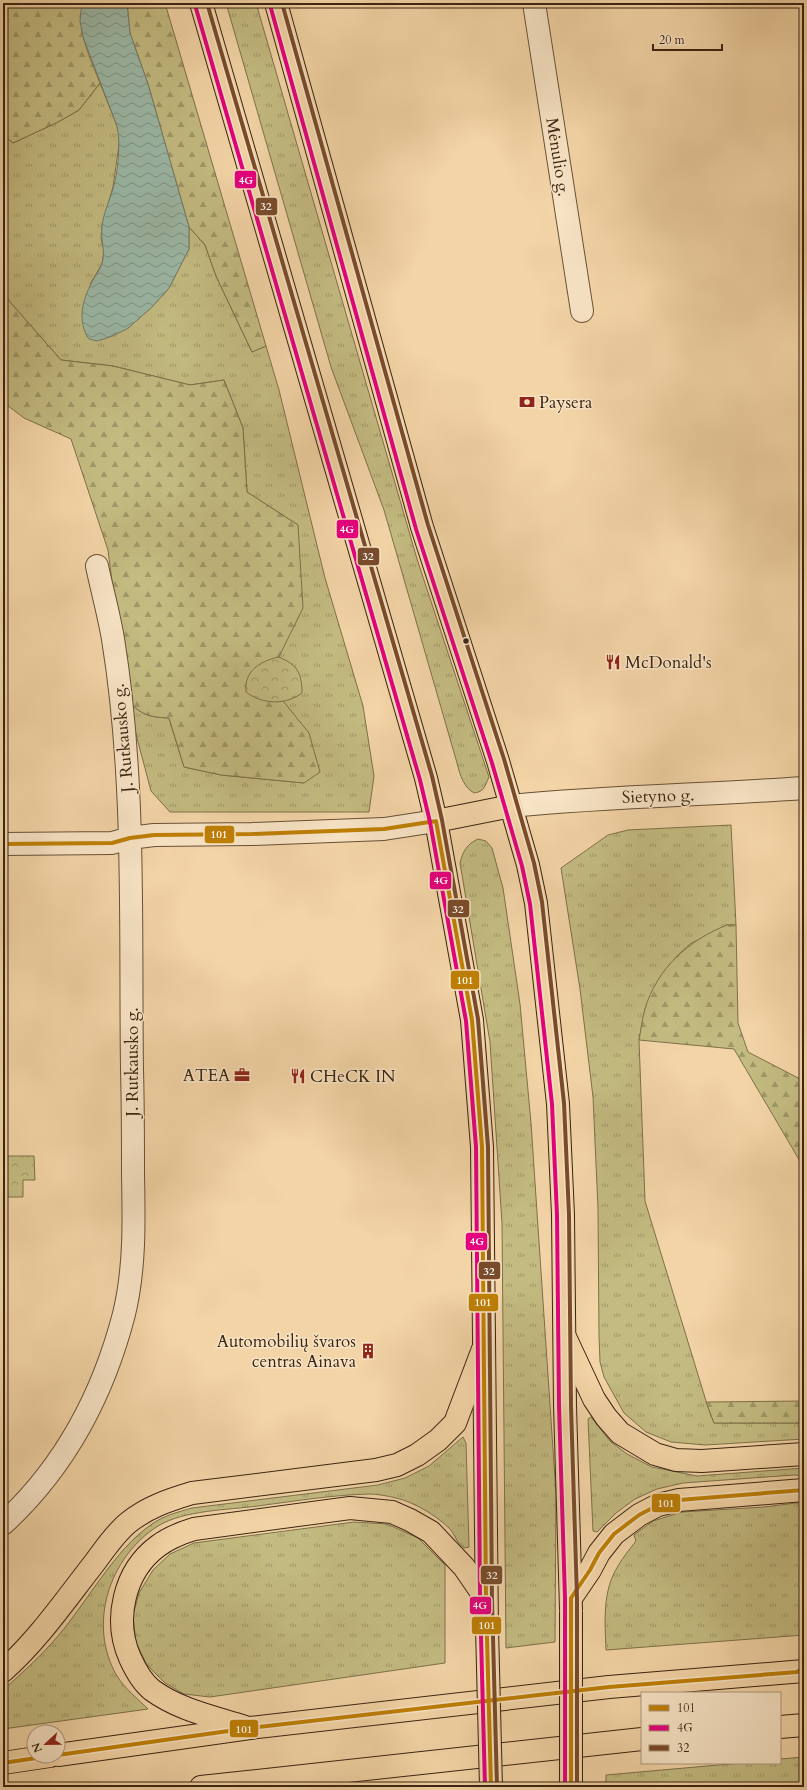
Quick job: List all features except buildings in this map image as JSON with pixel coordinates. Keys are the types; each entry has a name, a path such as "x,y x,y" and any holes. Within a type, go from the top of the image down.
{"main road":[{"path":"201,3 422,765 436,820 472,1020 482,1147 484,1212 483,1348 486,1599 491,1787"},
{"path":"276,3 422,526 512,806 528,865 536,903 558,1104 571,1605 571,1787"},
{"path":"436,820 512,806"},
{"path":"565,1337 594,1399 606,1417 620,1433 655,1454 676,1460 702,1461 804,1454"},
{"path":"3,1671 25,1650 127,1523 143,1512 168,1500 192,1493 376,1470 397,1465 417,1455 438,1440 456,1423 483,1348"},
{"path":"571,1605 599,1553 614,1534 639,1515 658,1505 678,1500 804,1490"},
{"path":"250,1728 174,1704 151,1689 134,1667 124,1644 121,1622 124,1599 132,1578 145,1558 158,1546 175,1535 194,1529 350,1508 392,1512 431,1532 464,1566 486,1599"},
{"path":"66,1754 250,1728 601,1688 802,1670"},
{"path":"201,1787 231,1785 641,1739"},
{"path":"3,1762 26,1759"}],"street":[{"name":"Mėnulio g.","path":"534,3 582,311"},
{"name":"J. Rutkausko g.","path":"3,1524 41,1483 69,1447 91,1408 104,1378 124,1312 132,1265 134,1219 130,838 126,743 113,639 97,566"},
{"name":"Sietyno g.","path":"512,806 581,799 714,794 804,788"},
{"path":"3,844 112,843 130,838 154,835 252,834 375,828 384,829 436,820"}],"green space":[{"path":"3,3 85,3 82,12 82,32 100,83 79,110 58,122 13,143 3,135"},
{"path":"127,3 165,3 266,346 252,352 216,276 205,245 189,227 148,84 130,33"},
{"path":"226,3 256,3 417,559 489,777 484,788 474,793 463,782 459,772 384,510 331,367"},
{"path":"100,83 117,126 120,138 113,187 102,226 101,238 104,251 102,264 90,284 127,329 152,307 169,288 189,249 189,227 205,245 216,276 252,352 266,346 279,390 325,578 363,706 374,776 369,812 170,812 151,791 127,700 141,712 150,716 169,718 184,767 221,775 304,783 267,682 298,525 247,492 243,428 224,380 190,385 113,366 61,360 3,294 3,135 13,143 58,122 79,110"},
{"path":"3,294 61,360 113,366 190,385 224,380 243,428 247,492 298,525 303,608 267,681 309,733 320,772 304,783 221,775 184,767 169,718 150,716 141,712 127,700 108,550 71,439 24,418 3,402"},
{"path":"278,657 290,663 297,670 301,680 302,693 289,700 274,702 260,699 246,692 247,678 254,668"},
{"path":"731,825 736,925 727,925 690,944 676,957 654,988 645,1009 639,1040 645,1201 714,1423 804,1423 804,1439 705,1445 671,1442 646,1432 624,1413 604,1377 600,1362 598,1208 593,1097 580,989 561,868 608,835 628,830"},
{"path":"478,839 486,841 492,848 503,888 520,1004 531,1123 556,1494 555,1642 506,1648 502,1223 490,1042 460,863 466,848"},
{"path":"727,925 736,925 738,1023 748,1052 804,1081 804,1168 734,1049 639,1040 644,1013 650,994 666,968 688,947 713,931"},
{"path":"3,1156 34,1156 35,1180 23,1180 23,1197 3,1197"},
{"path":"804,1401 804,1423 714,1423 706,1402"},
{"path":"591,1417 610,1441 627,1454 652,1467 697,1476 804,1468 804,1476 794,1475 683,1483 657,1489 635,1499 616,1513 597,1532 593,1531 588,1419"},
{"path":"463,1437 466,1443 469,1547 464,1548 461,1546 448,1527 424,1510 403,1500 375,1494 327,1497 206,1512 180,1517 158,1526 141,1539 127,1555 116,1574 108,1594 104,1614 104,1635 108,1656 117,1676 128,1690 148,1709 39,1724 26,1724 26,1726 3,1729 3,1690 58,1636 113,1562 138,1535 156,1521 171,1514 192,1508 378,1485 405,1478 429,1466"},
{"path":"804,1502 804,1635 606,1650 606,1607 609,1586 624,1556 636,1541 634,1535 653,1521 682,1512 764,1507"},
{"path":"354,1522 387,1524 418,1538 445,1565 445,1663 210,1697 184,1694 165,1683 147,1665 136,1643 133,1615 139,1593 153,1570 170,1554 194,1543"},
{"path":"804,1757 804,1787 606,1787 606,1775 730,1764 781,1764 781,1759"}],"water":[{"path":"85,3 127,3 130,33 148,84 189,227 189,249 169,288 152,307 127,329 97,341 89,339 85,332 82,311 83,303 103,259 103,222 115,182 118,166 119,141 117,126 83,37 80,21 81,10"}],"transit line":[{"name":"32","path":"207,3 432,776 442,820 478,1019 488,1147 492,1599 497,1787"},
{"name":"32","path":"282,3 428,525 504,759 534,863 542,902 564,1103 569,1215 571,1406 577,1598 577,1787"},
{"name":"4G","path":"195,5 420,780 430,822 466,1021 476,1147 480,1599 485,1787"},
{"name":"4G","path":"270,5 416,529 492,763 522,866 530,904 552,1104 557,1215 559,1406 565,1598 565,1787"},
{"name":"101","path":"436,821 472,1020 482,1147 486,1599 491,1787"},
{"name":"101","path":"3,844 112,843 130,838 154,835 252,834 384,829 436,821"},
{"name":"101","path":"571,1598 590,1570 599,1553 614,1534 639,1515 658,1505 679,1500 804,1490"},
{"name":"101","path":"571,1598 571,1787"},
{"name":"101","path":"66,1754 250,1728 609,1687 797,1672 804,1667"},
{"name":"101","path":"3,1763 26,1760"}],"place":[{"name":"Paysera","path":"527,402"},
{"name":"McDonald's","path":"613,662"},
{"name":"ATEA","path":"242,1075"},
{"name":"CHeCK IN","path":"298,1076"},
{"name":"Automobilių švaros centras Ainava","path":"368,1351"}]}
